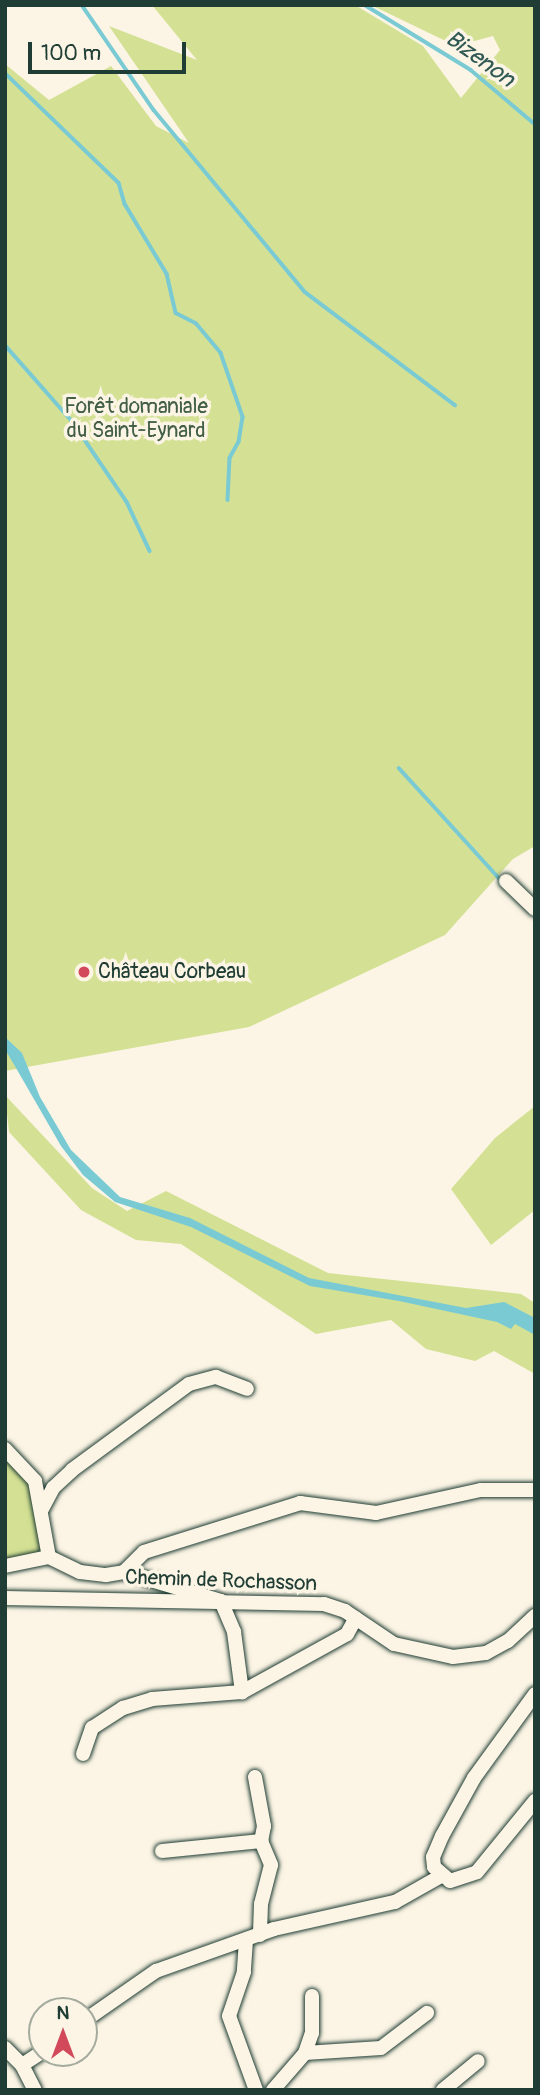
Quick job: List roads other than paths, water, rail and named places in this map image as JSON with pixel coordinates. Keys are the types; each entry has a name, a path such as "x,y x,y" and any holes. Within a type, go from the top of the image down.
{"street":[{"path":"506,881 535,909"},
{"path":"42,1508 53,1488 72,1470 189,1384 216,1377 247,1389"},
{"path":"5,1449 35,1481 49,1557"},
{"path":"124,1572 144,1552 300,1503 376,1513 481,1490 535,1490"},
{"path":"5,1566 49,1557 80,1572 124,1572 221,1601 234,1632 242,1692"},
{"name":"Chemin de Rochasson","path":"5,1598 324,1604 356,1618 394,1644 453,1657 486,1653 508,1641 535,1616"},
{"path":"83,1754 92,1728 123,1708 152,1699 242,1692 347,1634 356,1618"},
{"path":"441,1876 433,1857 442,1836 488,1755 535,1694"},
{"path":"255,1777 264,1826 261,1841 271,1865 244,1972 229,2016 256,2090"},
{"path":"98,2011 147,1975 253,1938 372,1910 420,1891 441,1876 466,1879 477,1872 535,1801"},
{"path":"162,1851 261,1841"},
{"path":"273,2090 305,2053 312,2033 312,1996"},
{"path":"305,2053 381,2048 427,2013"},
{"path":"5,2048 22,2065 35,2090"},
{"path":"22,2065 28,2061"},
{"path":"443,2090 478,2061"}],"water":[{"path":"5,1037 22,1053 40,1097 71,1150 120,1197 190,1218 309,1278 466,1308 504,1302 535,1318 535,1335 515,1324 511,1329 497,1322 399,1301 310,1286 191,1227 115,1202 83,1175 61,1146 5,1049"}],"waterway":[{"path":"82,5 154,110 305,292 455,405"},
{"name":"Bizenon","path":"365,5 471,70 535,124"},
{"path":"5,73 119,183 125,204 167,274 176,313 196,323 221,353 243,417 239,442 230,458 228,500"},
{"name":"Bizenon","path":"5,345 72,421 127,502 150,551"},
{"path":"399,768 501,880"}],"place":[{"name":"Château Corbeau","path":"84,972"}],"park label":[{"name":"Forêt domaniale du Saint-Eynard","path":"136,419"}]}
